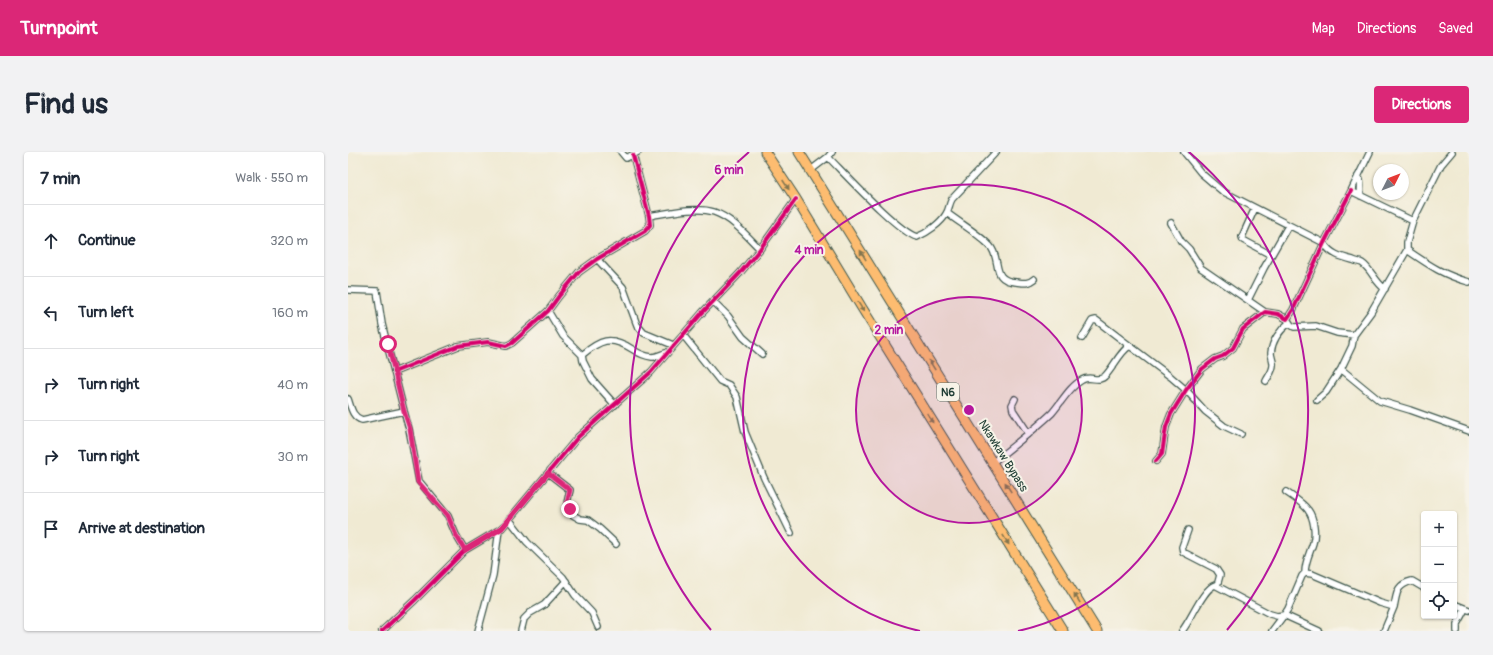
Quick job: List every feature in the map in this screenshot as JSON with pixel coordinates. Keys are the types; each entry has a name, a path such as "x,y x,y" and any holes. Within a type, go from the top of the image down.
{"highway":[{"name":"N6","path":"765,152 796,199 1063,631"},
{"name":"Nkawkaw Bypass","path":"799,152 1097,631"}],"street":[{"path":"394,372 458,346 488,342 506,346 512,343 548,311 580,272 597,259 645,231 650,224 649,216 635,154 626,158 621,152"},
{"path":"811,170 830,154 868,197 911,235 919,236 939,222 947,213 948,206 952,199 996,152"},
{"path":"1184,152 1201,173 1222,191 1288,226 1324,243 1327,249 1336,254 1361,263 1367,268 1378,284 1385,289"},
{"path":"1266,381 1272,371 1273,366 1271,354 1273,346 1280,331 1288,321 1324,243 1370,152"},
{"path":"1317,400 1326,392 1341,369 1352,346 1354,335 1371,312 1407,250 1407,242 1413,221 1441,165 1452,152"},
{"path":"1358,176 1361,181 1361,196"},
{"path":"1351,191 1413,221"},
{"path":"382,631 465,550 499,530 578,437 651,372 673,345 714,302 760,249 796,199"},
{"path":"1255,208 1242,237 1243,240 1271,256"},
{"path":"649,216 700,209 714,212 727,219 760,249"},
{"path":"947,213 985,241 991,248 999,274 1005,280 1011,282 1029,283 1034,279"},
{"path":"1171,223 1181,241 1189,249 1201,268 1265,312 1278,314 1294,327 1320,326 1337,333 1354,335"},
{"path":"1248,300 1288,226"},
{"path":"1407,250 1437,271 1469,282"},
{"path":"597,259 623,287 637,325 644,333 673,345"},
{"path":"348,290 377,291 382,324 410,429 418,482 448,516 456,535 465,550"},
{"path":"714,302 728,316 743,337 762,354"},
{"path":"548,311 563,336 582,355 587,371 592,379 615,405"},
{"path":"1156,461 1162,454 1166,428 1171,414 1202,368 1215,359 1223,356 1233,348 1243,329 1265,312"},
{"path":"1082,338 1092,321 1096,320 1154,363 1186,390 1205,411 1224,426 1241,434"},
{"path":"683,335 720,381 728,385 737,397 747,438 764,478 791,533"},
{"path":"582,355 599,342 610,340 625,345 644,356 654,357 667,353"},
{"path":"993,462 1029,434 1053,411 1063,397 1082,380 1088,378 1099,380 1105,377 1124,351 1130,346"},
{"path":"1341,369 1380,401 1469,431"},
{"path":"348,399 354,416 357,419 362,420 404,411"},
{"path":"1015,399 1012,405 1013,410 1029,434"},
{"path":"548,473 570,490 567,503 573,515 580,519 588,520 616,544"},
{"path":"1272,631 1288,609 1302,576 1305,573 1305,565 1315,534 1312,518 1308,509 1286,492"},
{"path":"509,519 527,542 566,581 575,595 592,613 598,627"},
{"path":"478,631 493,575 499,530"},
{"path":"1188,530 1182,547 1183,552 1216,569 1220,573 1217,586"},
{"path":"1305,573 1312,574 1380,603 1394,607"},
{"path":"521,631 524,619 530,613 544,605 566,581"},
{"path":"1384,631 1394,607 1398,589 1404,583 1412,581 1421,586"},
{"path":"1182,631 1193,616 1208,588 1215,585 1270,614 1277,616 1284,615 1319,631"},
{"path":"1457,605 1467,610 1457,624 1457,631"}],"cycle path":[{"path":"394,372 458,346 488,342 506,346 512,343 548,311 579,272 597,259 645,231 650,225 649,216 633,155"},
{"path":"1156,461 1162,454 1166,427 1171,414 1186,390 1202,369 1233,348 1243,329 1265,312 1278,314 1287,319 1293,310 1324,243 1351,191"},
{"path":"382,631 465,550 502,528 578,437 651,372 702,313 740,273 760,249 796,199"}],"route":[{"path":"388,344 404,411 410,429 418,471 418,482 440,505 448,516 456,535 465,550 502,528 548,473 568,486 570,494 567,503 570,509"}]}
